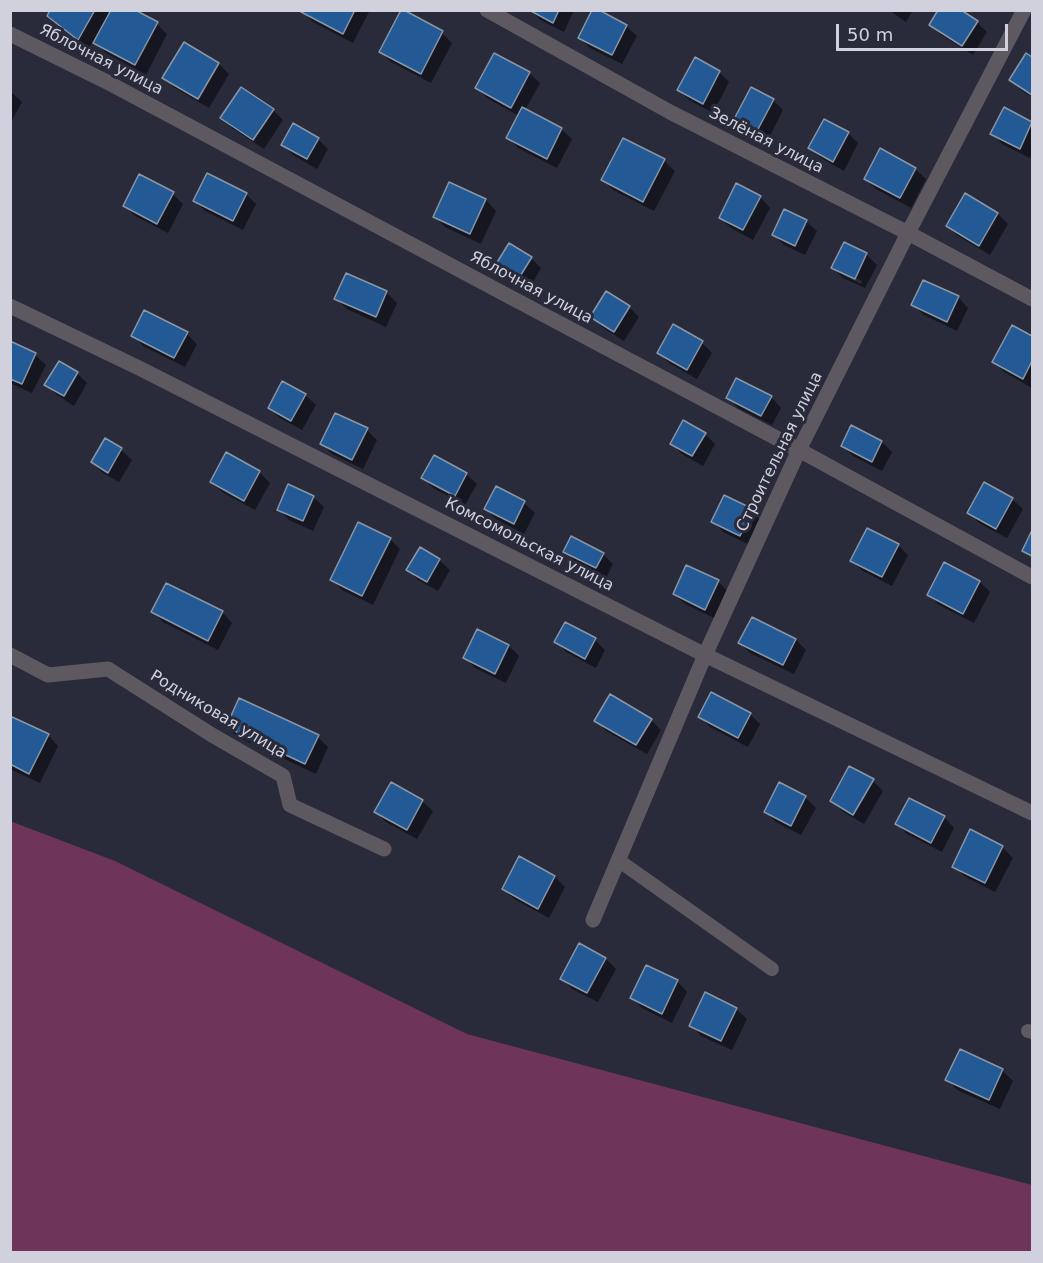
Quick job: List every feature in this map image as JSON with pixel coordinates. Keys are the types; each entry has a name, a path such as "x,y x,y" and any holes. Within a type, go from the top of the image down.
{"street":[{"name":"Зелёная улица","path":"487,10 670,112 1032,299"},
{"name":"Строительная улица","path":"593,920 705,655 799,450 908,233 1025,13"},
{"name":"Яблочная улица","path":"10,34 107,82 799,450 1032,577"},
{"name":"Комсомольская улица","path":"10,306 139,368 705,655 1032,813"},
{"name":"Родниковая улица","path":"10,655 48,675 108,669 212,735 283,776 290,805 384,849"}],"lane":[{"path":"618,860 772,969"}],"shaded area":[{"path":"10,821 115,861 467,1034 1032,1185 1032,1252 11,1252"}],"building":[{"path":"50,10 95,10 78,40 47,16"},
{"path":"111,10 135,10 158,22 135,65 93,43"},
{"path":"302,10 355,10 343,34 301,12"},
{"path":"401,10 443,31 421,74 379,52"},
{"path":"529,10 559,10 553,23"},
{"path":"592,10 599,10 627,25 612,55 578,38"},
{"path":"938,10 961,10 978,21 962,46 929,25"},
{"path":"184,42 219,63 198,99 162,78"},
{"path":"494,53 530,72 511,108 475,88"},
{"path":"1026,53 1032,57 1032,95 1009,80"},
{"path":"695,57 720,71 703,104 677,90"},
{"path":"241,87 274,109 253,140 220,118"},
{"path":"751,87 774,99 756,133 733,121"},
{"path":"522,107 562,128 547,159 506,138"},
{"path":"1004,107 1032,122 1020,149 990,134"},
{"path":"824,119 849,132 833,162 808,148"},
{"path":"293,123 319,138 307,159 281,145"},
{"path":"623,138 665,159 643,202 601,180"},
{"path":"880,148 916,168 900,198 864,179"},
{"path":"207,173 247,193 233,221 193,201"},
{"path":"139,174 174,192 157,224 123,206"},
{"path":"449,182 486,199 470,234 433,217"},
{"path":"736,183 761,196 743,230 719,218"},
{"path":"965,193 998,213 979,246 946,226"},
{"path":"784,209 807,220 795,246 772,235"},
{"path":"844,242 867,253 855,279 831,268"},
{"path":"509,243 532,257 519,278 496,264"},
{"path":"346,273 387,291 376,317 334,299"},
{"path":"923,280 959,296 947,322 911,305"},
{"path":"606,291 630,306 614,332 590,317"},
{"path":"144,310 188,332 174,358 131,336"},
{"path":"673,324 703,341 687,370 657,353"},
{"path":"1012,325 1032,336 1032,361 1023,379 992,362"},
{"path":"10,341 36,353 22,384 10,379"},
{"path":"59,361 78,372 64,396 44,385"},
{"path":"736,378 772,396 761,416 726,398"},
{"path":"282,381 306,394 291,421 268,408"},
{"path":"335,413 368,428 352,460 320,444"},
{"path":"683,420 706,433 692,456 670,444"},
{"path":"851,425 882,441 872,462 841,446"},
{"path":"105,438 122,448 108,473 91,462"},
{"path":"226,452 260,471 244,501 210,482"},
{"path":"434,455 467,473 455,496 421,478"},
{"path":"984,482 1013,498 996,529 967,513"},
{"path":"288,484 314,496 303,521 277,510"},
{"path":"496,486 525,501 514,524 484,509"},
{"path":"724,495 753,509 740,536 711,522"},
{"path":"358,522 391,538 362,596 330,580"},
{"path":"867,528 899,544 882,577 850,561"},
{"path":"1032,530 1032,556 1022,551"},
{"path":"571,536 604,553 596,568 563,552"},
{"path":"420,547 440,559 427,582 406,570"},
{"path":"944,562 980,581 963,614 927,595"},
{"path":"686,565 719,580 705,610 673,594"},
{"path":"166,583 223,611 208,641 151,612"},
{"path":"752,617 796,639 783,665 738,643"},
{"path":"565,622 596,638 585,659 554,642"},
{"path":"477,629 509,645 495,674 463,658"},
{"path":"711,692 751,713 738,738 698,717"},
{"path":"610,694 652,719 636,745 594,721"},
{"path":"239,698 319,735 305,764 226,727"},
{"path":"10,716 49,734 29,774 10,764"},
{"path":"849,766 874,779 853,815 830,801"},
{"path":"391,782 423,800 407,830 374,812"},
{"path":"779,782 806,796 791,826 764,812"},
{"path":"909,798 945,816 931,843 895,824"},
{"path":"970,829 1003,846 985,883 952,867"},
{"path":"519,856 555,876 538,909 502,889"},
{"path":"579,943 606,958 587,993 560,979"},
{"path":"646,965 678,980 662,1014 630,998"},
{"path":"705,992 737,1008 721,1041 689,1026"},
{"path":"960,1049 1003,1069 989,1100 945,1080"}]}
